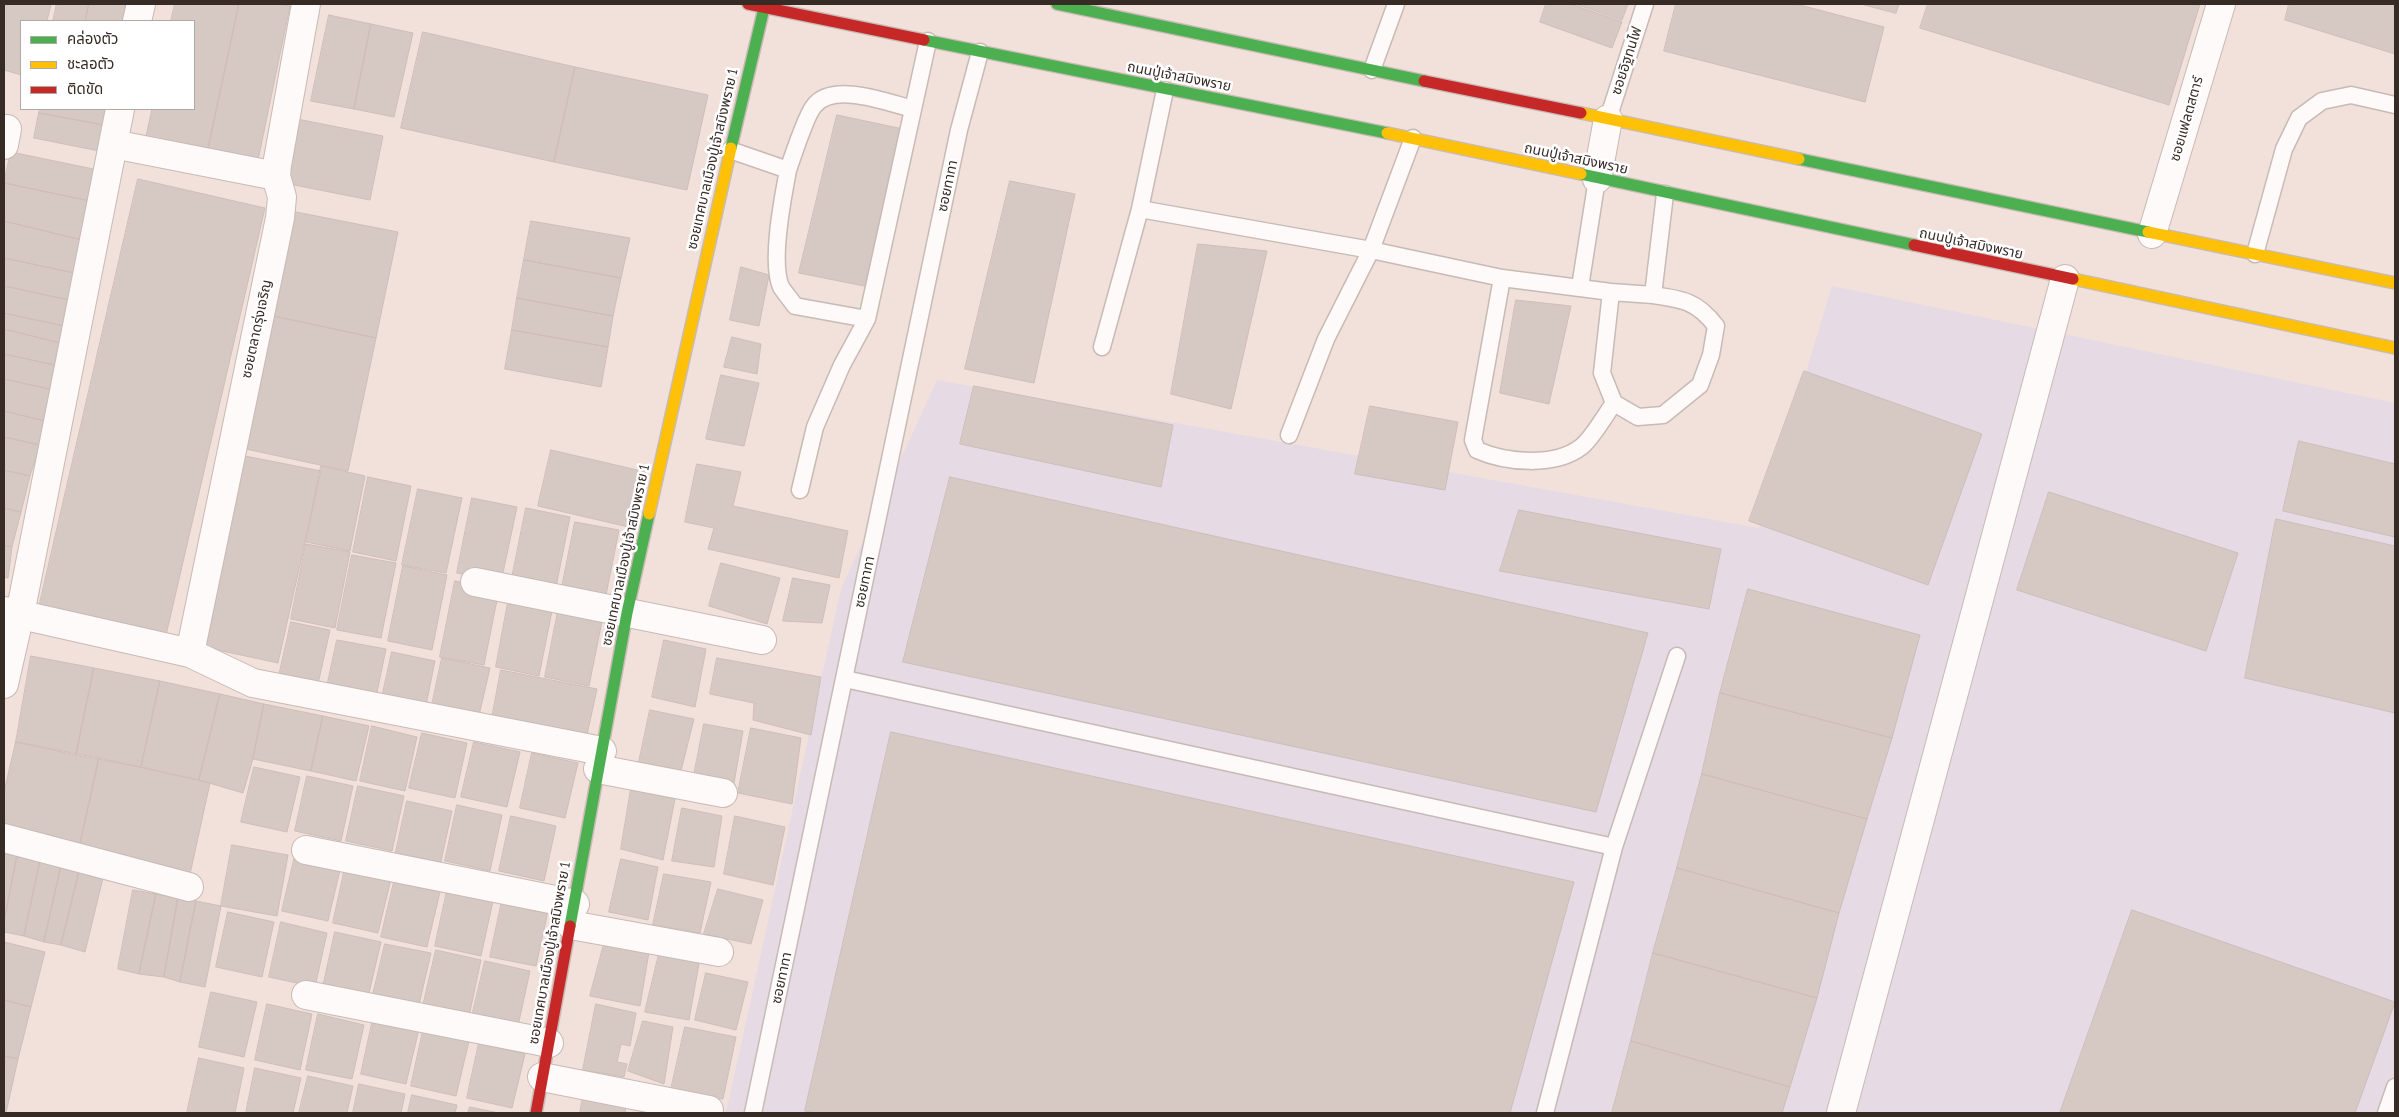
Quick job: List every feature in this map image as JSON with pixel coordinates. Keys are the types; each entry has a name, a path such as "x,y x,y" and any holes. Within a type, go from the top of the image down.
{"main road":[{"name":"ถนนปู่เจ้าสมิงพราย","path":"748,4 764,5 1165,90 1413,138 1665,194 2395,348"},
{"path":"1057,4 2395,284"},
{"name":"ซอยเทศบาลเมืองปู่เจ้าสมิงพราย 1","path":"536,1113 627,613 764,5"}],"street":[{"path":"137,20 141,4"},
{"name":"ซอยตลาดรุ่งเจริญ","path":"190,653 280,218 282,197 276,176 306,4"},
{"name":"ซอยแฟลตสตาร์","path":"2152,234 2221,4"},
{"path":"4,684 12,612 120,110"},
{"path":"1597,179 1608,119"},
{"path":"113,144 276,176"},
{"path":"1841,1113 2065,279"},
{"path":"475,582 762,640"},
{"path":"12,612 190,653 254,683 600,760 723,793"},
{"path":"4,838 189,886"},
{"path":"306,850 573,914 719,952"},
{"path":"306,995 549,1043"},
{"path":"542,1077 710,1110"}],"lane":[{"path":"1372,70 1396,4"},
{"name":"ซอยอิฐทนไฟ","path":"1608,119 1645,4"},
{"path":"800,490 815,427 842,365 868,319 928,41"},
{"name":"ซอยทาทา","path":"753,1113 959,130 980,52"},
{"path":"1102,347 1140,209 1165,90"},
{"path":"868,319 795,306 781,286 777,266 780,221 788,170 814,105 828,97 851,94 913,109"},
{"path":"2255,254 2284,149 2299,118 2322,102 2351,95 2395,105"},
{"path":"1289,435 1326,339 1371,250 1413,138"},
{"path":"730,150 788,170"},
{"path":"1580,287 1597,179"},
{"path":"1653,295 1665,194"},
{"path":"1140,209 1371,250 1502,278 1685,300 1705,311 1716,326 1712,354 1700,385 1663,415 1638,417 1614,403 1602,373 1611,292"},
{"path":"1502,278 1473,440 1477,450 1494,458 1548,462 1582,447 1614,403"},
{"path":"1545,1113 1614,847 1677,656"},
{"path":"845,679 1614,847"},
{"path":"2386,1113 2395,1087"}],"shaded area":[{"path":"1832,286 2395,403 2395,1113 726,1113 841,589 937,380 1759,528"}],"building":[{"path":"4,4 51,4 47,20 20,20 20,75 4,70"},
{"path":"57,4 89,4 85,20 53,20"},
{"path":"89,4 134,4 130,20 85,20"},
{"path":"175,4 239,4 207,154 145,141 152,110 195,110 195,20 171,20"},
{"path":"239,4 278,4 290,6 257,165 207,154"},
{"path":"1546,4 1571,4 1622,22 1612,48 1540,22"},
{"path":"1576,4 1628,4 1622,20"},
{"path":"1676,4 1796,4 1884,27 1865,102 1664,51"},
{"path":"1861,4 1899,4 1896,13"},
{"path":"1928,4 2200,4 2169,105 1920,28"},
{"path":"2289,4 2395,4 2395,54 2285,20"},
{"path":"329,15 371,24 354,109 311,101"},
{"path":"371,24 413,33 394,117 354,109"},
{"path":"423,32 575,67 554,162 401,128"},
{"path":"575,67 708,95 687,190 554,162"},
{"path":"40,110 106,110 104,125 39,113"},
{"path":"39,113 104,125 99,151 34,138"},
{"path":"837,115 903,129 869,287 799,273"},
{"path":"297,119 383,136 370,200 284,183"},
{"path":"11,152 103,171 95,202 4,183"},
{"path":"138,179 265,208 164,644 37,616"},
{"path":"1010,181 1075,194 1034,383 965,369"},
{"path":"4,183 95,202 86,241 4,221"},
{"path":"291,211 398,232 376,338 269,315"},
{"path":"4,221 86,241 79,274 4,258"},
{"path":"531,221 630,238 621,278 524,260"},
{"path":"1198,244 1267,251 1231,409 1171,394"},
{"path":"4,258 79,274 74,301 4,286"},
{"path":"524,260 621,278 613,316 517,298"},
{"path":"741,267 769,275 759,326 730,320"},
{"path":"4,286 74,301 68,327 4,313"},
{"path":"517,298 613,316 608,347 512,330"},
{"path":"1516,300 1571,306 1549,404 1500,393"},
{"path":"4,313 68,327 64,344 4,329"},
{"path":"269,315 376,338 348,471 241,448"},
{"path":"4,329 64,344 59,366 4,354"},
{"path":"512,330 608,347 601,387 505,369"},
{"path":"732,337 761,344 757,374 724,367"},
{"path":"4,354 59,366 54,390 4,379"},
{"path":"1804,371 1982,434 1928,585 1749,521"},
{"path":"721,375 759,383 744,446 706,439"},
{"path":"4,379 54,390 45,421 4,411"},
{"path":"974,386 1173,425 1161,487 960,444"},
{"path":"1370,406 1458,422 1445,490 1355,474"},
{"path":"4,411 45,421 40,445 4,437"},
{"path":"4,437 40,445 30,476 4,470"},
{"path":"2299,441 2395,464 2395,537 2283,511"},
{"path":"551,450 646,472 633,528 538,506"},
{"path":"240,455 321,471 278,663 199,646"},
{"path":"697,464 741,472 733,506 848,531 839,578 708,549 714,528 685,522"},
{"path":"321,466 365,476 350,551 306,542"},
{"path":"4,470 30,476 21,512 4,508"},
{"path":"368,477 411,486 396,561 353,552"},
{"path":"950,477 1648,633 1596,812 903,662"},
{"path":"418,489 462,498 446,573 402,565"},
{"path":"2049,492 2238,553 2206,651 2017,590"},
{"path":"472,498 517,507 501,582 457,573"},
{"path":"4,508 21,512 12,547 4,545"},
{"path":"526,508 570,517 555,592 511,583"},
{"path":"1519,510 1721,549 1709,609 1500,571"},
{"path":"2276,519 2395,546 2395,713 2245,678"},
{"path":"575,522 619,530 604,605 560,597"},
{"path":"306,544 350,552 335,628 291,619"},
{"path":"4,545 12,547 8,578 4,577"},
{"path":"352,555 396,563 381,638 337,630"},
{"path":"721,563 780,578 767,624 709,606"},
{"path":"403,566 447,575 432,650 388,641"},
{"path":"793,578 830,585 822,623 783,621"},
{"path":"455,581 499,590 484,665 440,657"},
{"path":"1748,589 1920,635 1892,738 1720,693"},
{"path":"509,597 554,601 539,676 496,667"},
{"path":"559,606 604,611 589,686 545,677"},
{"path":"291,622 330,630 318,684 279,676"},
{"path":"337,640 386,649 376,697 327,687"},
{"path":"664,640 706,649 695,707 652,697"},
{"path":"392,652 435,661 425,710 381,702"},
{"path":"31,656 94,668 76,755 16,742"},
{"path":"442,658 490,668 478,720 431,710"},
{"path":"717,658 821,677 811,735 753,720 754,703 710,694"},
{"path":"94,668 160,681 141,767 76,755"},
{"path":"501,670 597,689 587,735 492,718"},
{"path":"160,681 220,694 199,780 141,767"},
{"path":"1720,693 1892,738 1867,819 1702,774"},
{"path":"220,694 264,704 253,759 243,793 199,780"},
{"path":"264,704 323,716 311,771 253,759"},
{"path":"650,710 694,719 681,771 639,762"},
{"path":"323,716 369,726 356,781 311,771"},
{"path":"704,724 743,731 734,783 694,775"},
{"path":"372,726 417,737 405,791 360,781"},
{"path":"751,728 801,738 792,804 738,793"},
{"path":"891,732 1574,882 1510,1113 816,1113 805,1111"},
{"path":"422,733 467,743 455,798 409,788"},
{"path":"16,742 99,758 79,849 4,831 4,792"},
{"path":"474,742 520,752 507,807 461,797"},
{"path":"532,753 578,763 565,818 520,808"},
{"path":"99,758 210,783 190,874 79,849"},
{"path":"254,767 300,777 287,832 241,822"},
{"path":"1702,774 1867,819 1839,913 1677,868"},
{"path":"307,776 353,786 341,841 295,831"},
{"path":"358,786 404,796 392,851 346,841"},
{"path":"631,789 675,799 663,860 621,849"},
{"path":"407,801 452,811 440,866 395,856"},
{"path":"457,805 502,815 490,871 445,861"},
{"path":"682,808 722,816 714,867 672,861"},
{"path":"511,816 556,826 544,881 499,871"},
{"path":"735,816 785,827 773,885 724,874"},
{"path":"232,845 288,855 277,916 221,906"},
{"path":"4,853 17,856 4,922"},
{"path":"17,856 40,861 24,936 4,932 4,922"},
{"path":"295,856 341,866 328,921 282,911"},
{"path":"621,859 658,867 648,920 609,912"},
{"path":"40,861 61,866 44,942 24,936"},
{"path":"61,866 79,872 61,945 44,942"},
{"path":"345,868 391,879 378,933 333,923"},
{"path":"1677,868 1839,913 1817,998 1653,953"},
{"path":"79,872 103,878 85,952 61,945"},
{"path":"664,874 711,882 700,933 653,925"},
{"path":"394,882 440,892 427,947 381,937"},
{"path":"718,889 763,900 751,944 704,934"},
{"path":"133,890 156,894 139,974 118,969"},
{"path":"447,891 493,901 481,956 435,946"},
{"path":"156,894 178,898 164,977 139,974"},
{"path":"178,898 196,901 180,982 164,977"},
{"path":"196,901 221,906 205,987 180,982"},
{"path":"502,901 548,911 536,966 490,957"},
{"path":"2132,910 2395,1002 2355,1113 2060,1113"},
{"path":"228,912 274,922 262,977 216,967"},
{"path":"281,922 327,933 315,987 269,977"},
{"path":"335,932 381,942 368,997 323,987"},
{"path":"4,942 45,952 31,1007 4,1000"},
{"path":"385,944 431,953 418,1009 372,999"},
{"path":"604,944 649,952 640,1006 590,996"},
{"path":"436,950 481,960 469,1016 423,1006"},
{"path":"660,950 700,958 689,1020 645,1012"},
{"path":"1653,953 1817,998 1790,1087 1631,1041"},
{"path":"485,961 530,971 518,1026 472,1016"},
{"path":"706,973 748,982 736,1030 695,1020"},
{"path":"211,992 257,1002 244,1057 199,1047"},
{"path":"4,1000 31,1007 18,1059 4,1056"},
{"path":"267,1004 312,1014 300,1070 255,1060"},
{"path":"596,1004 636,1013 630,1046 621,1044 617,1062 627,1064 624,1077 583,1070"},
{"path":"318,1014 364,1025 352,1079 306,1070"},
{"path":"373,1019 419,1029 406,1084 361,1074"},
{"path":"643,1021 673,1027 664,1084 628,1071"},
{"path":"685,1027 736,1037 723,1099 670,1094"},
{"path":"423,1031 469,1041 456,1096 411,1086"},
{"path":"1631,1041 1790,1087 1782,1113 1612,1113"},
{"path":"479,1043 525,1054 512,1108 467,1098"},
{"path":"4,1056 18,1059 6,1113 4,1112"},
{"path":"199,1058 244,1068 235,1113 187,1113"},
{"path":"255,1068 301,1078 293,1113 246,1113"},
{"path":"308,1076 353,1086 347,1113 299,1113"},
{"path":"359,1084 405,1094 401,1113 353,1113"},
{"path":"584,1092 627,1103 625,1113 580,1113"},
{"path":"412,1095 457,1105 455,1113 408,1113"},
{"path":"470,1107 499,1113 468,1113"}],"traffic: fast":[{"path":"731,148 765,4"},
{"path":"1057,4 1424,81"},
{"path":"924,40 1387,133"},
{"path":"1799,159 2148,232"},
{"path":"1581,174 1914,245"},
{"path":"570,926 627,613 649,514"}],"traffic: slow":[{"path":"1581,113 1799,159"},
{"path":"1387,133 1581,174"},
{"path":"649,514 731,148"},
{"path":"2148,232 2395,283"},
{"path":"2073,279 2395,348"}],"traffic: jam":[{"path":"748,4 924,40"},
{"path":"1424,81 1581,113"},
{"path":"1914,245 2073,279"},
{"path":"536,1113 570,926"}]}
